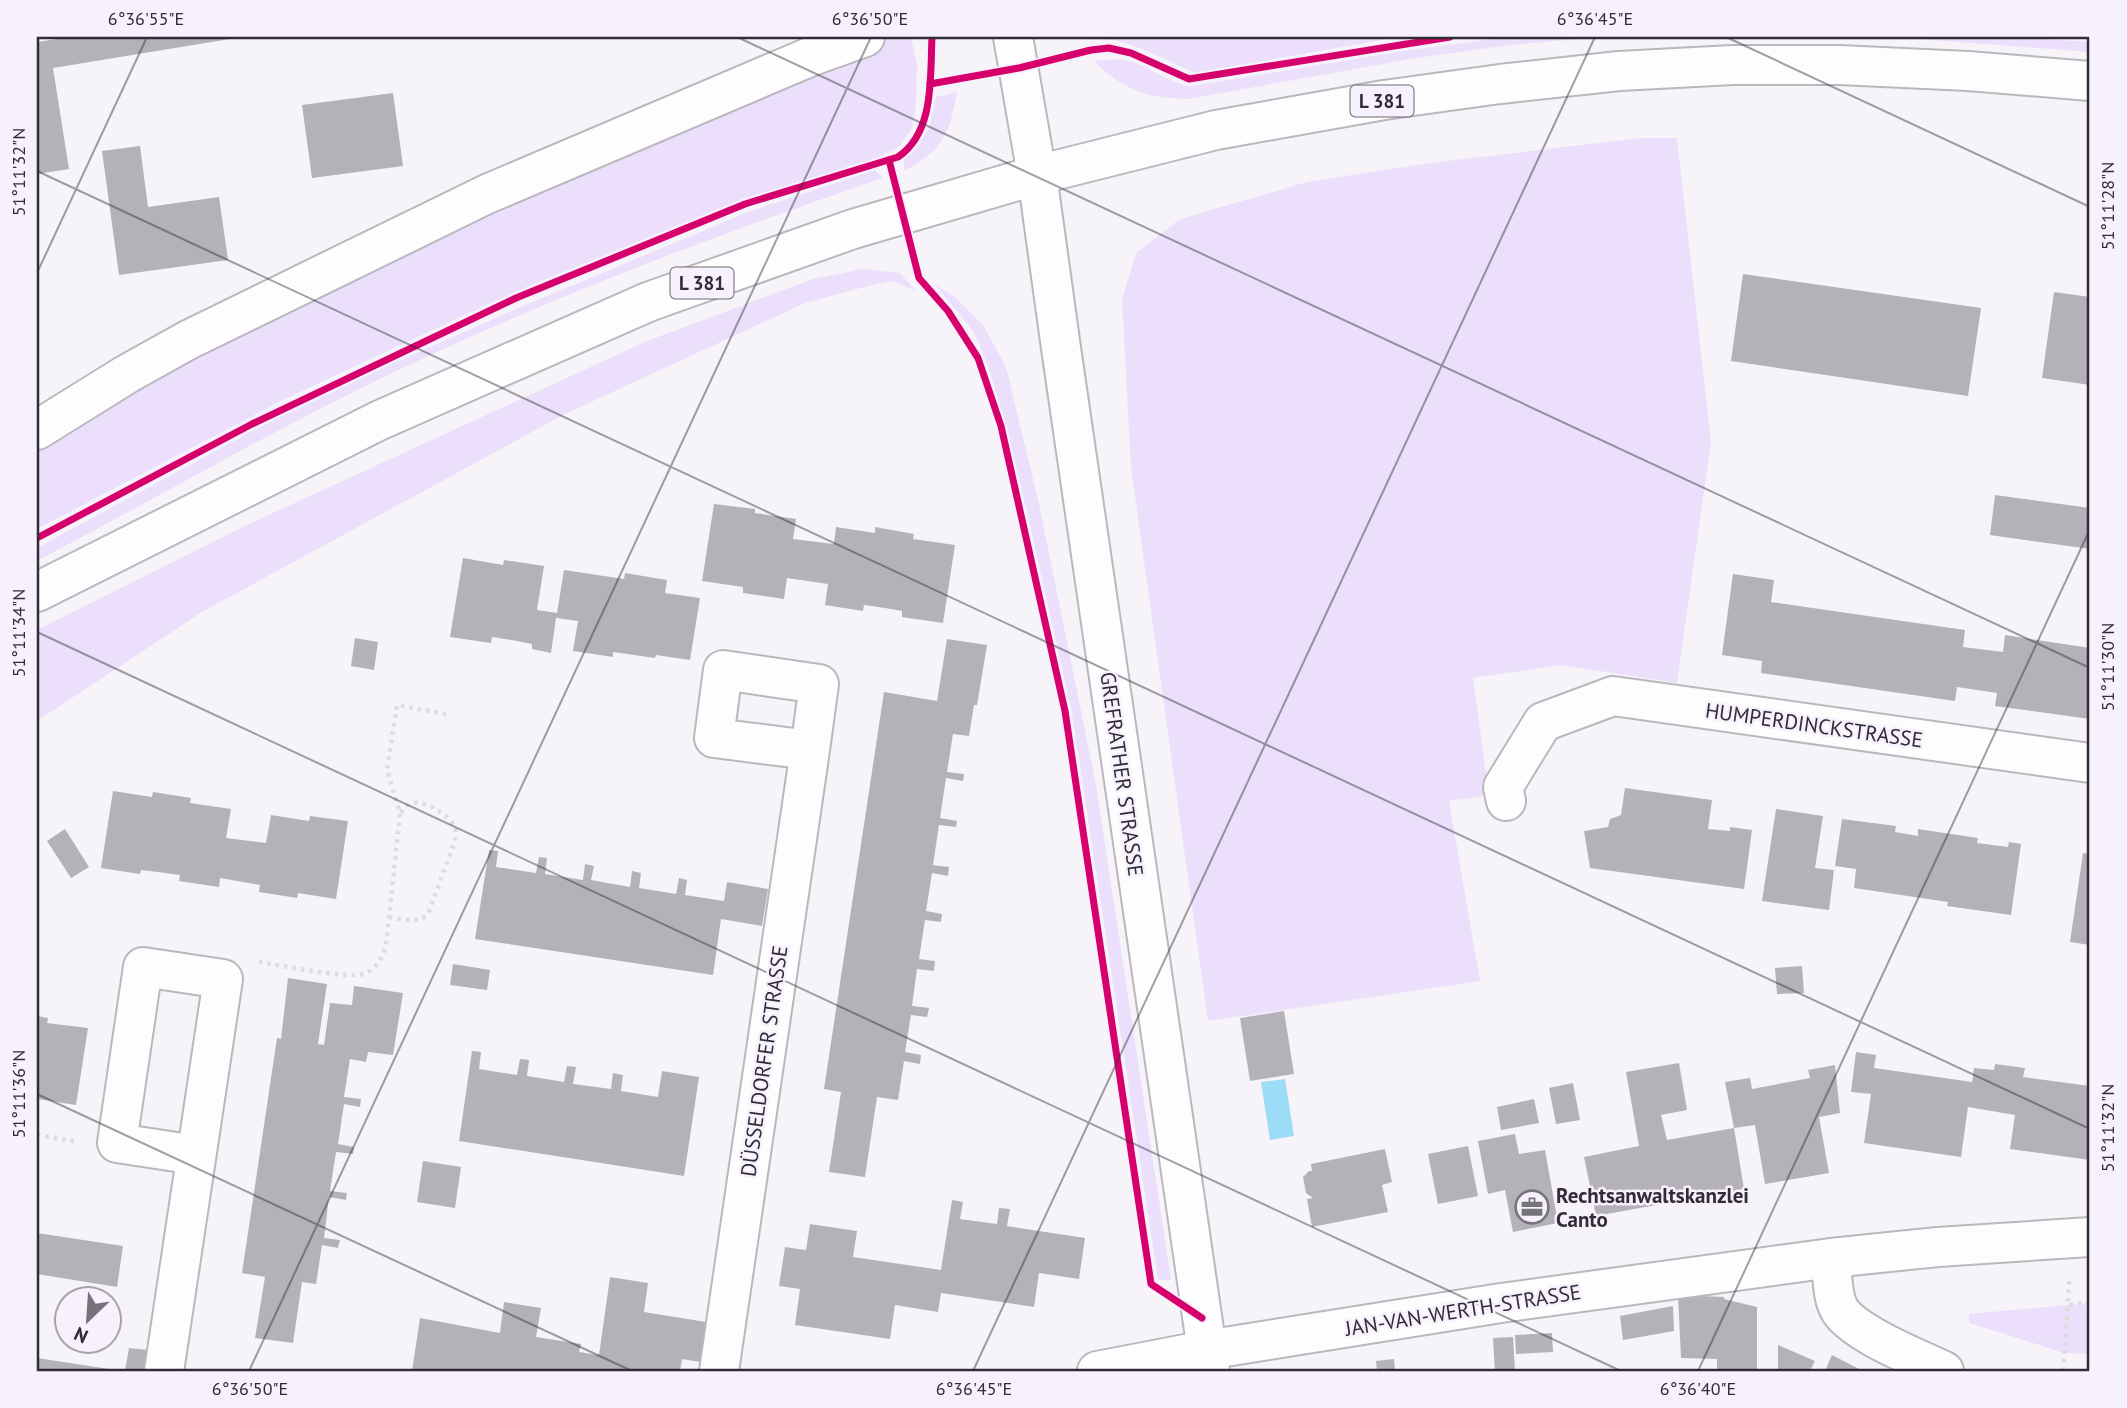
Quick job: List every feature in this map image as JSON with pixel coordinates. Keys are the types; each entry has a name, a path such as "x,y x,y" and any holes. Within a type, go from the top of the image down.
{"street":[{"path":"37,430 127,374 188,341 487,194 812,56 864,37"},
{"name":"GREFRATHER STRASSE","path":"1013,37 1037,176 1208,1361"},
{"name":"L 381","path":"37,592 378,421 648,302 853,229 1037,176 1216,130 1384,100 1619,71 1733,65 1839,65 1968,71 2090,81"},
{"name":"HUMPERDINCKSTRASSE","path":"1506,801 1503,787 1543,722 1613,696 2090,763"},
{"name":"DÜSSELDORFER STRASSE","path":"719,1371 810,750"},
{"path":"164,1371 223,979 143,967 117,1143 196,1155"},
{"name":"JAN-VAN-WERTH-STRASSE","path":"1097,1371 1208,1361 1501,1303 1831,1258 1938,1247 2090,1237"},
{"path":"1831,1258 1836,1300 1840,1311 1871,1335 1944,1371"}],"path":[{"path":"223,979 250,960 349,975 365,973 377,964 384,954 400,814 387,770 397,705 446,714"},
{"path":"389,917 415,920 428,914 457,832 453,823 430,805 418,802 408,805 400,814"},
{"path":"2063,1371 2068,1305"}],"shaded area":[{"path":"892,37 911,37 917,65 912,128 900,146 877,158 742,199 512,293 285,399 37,529 37,440 311,290 851,50"},
{"path":"1082,37 1400,37 1195,73 1140,48 1115,40"},
{"path":"1509,37 1604,37 1510,45 1416,58 1188,99 1159,97 1137,91 1116,80 1094,61 1128,61 1175,82 1191,86 1416,49"},
{"path":"1892,37 2019,37 2090,42 2090,52"},
{"path":"957,92 951,119 942,140 927,156 904,171 904,160 927,132 936,97"},
{"path":"1641,138 1677,138 1711,442 1677,683 1561,665 1473,678 1489,795 1449,801 1480,981 1208,1021 1131,467 1122,300 1136,253 1180,219 1307,182 1430,163"},
{"path":"875,170 883,178 634,268 452,345 347,395 37,561 37,548 254,430 385,367 748,212"},
{"path":"862,269 900,273 916,291 892,281 805,303 563,415 202,612 37,721 37,630 249,524 647,341 813,279"},
{"path":"934,284 956,298 983,325 1006,367 1039,504 1096,785 1171,1280 1158,1280 1072,713 1027,512 1006,424 988,366 974,332"},
{"path":"2090,1303 2090,1371 2087,1354 2065,1353 1969,1323 1969,1314"}],"water":[{"path":"1285,1079 1294,1136 1270,1140 1261,1082"}],"building":[{"path":"70,37 236,38 53,68 69,169 37,174 37,42"},
{"path":"393,93 403,166 312,178 302,105"},
{"path":"140,146 148,207 219,197 228,260 119,275 102,151"},
{"path":"1743,274 1981,308 1968,396 1731,361"},
{"path":"2054,292 2090,297 2090,385 2042,378"},
{"path":"1995,495 2090,508 2090,549 1990,535"},
{"path":"714,504 755,509 755,513 796,519 793,539 834,544 836,527 875,533 875,527 914,534 913,539 955,545 943,623 902,617 902,611 885,608 864,605 863,611 825,605 828,584 787,578 784,599 743,593 743,587 702,581"},
{"path":"463,558 503,565 504,560 544,566 537,610 557,613 564,570 624,579 625,573 667,580 665,593 700,598 690,660 613,652 613,657 573,651 578,621 556,618 551,653 532,649 532,644 512,640 492,637 491,643 450,637"},
{"path":"1733,574 1774,580 1771,602 1965,630 1963,647 2003,652 2005,635 2090,648 2090,719 1995,706 1997,693 1957,687 1955,701 1761,673 1762,661 1722,655"},
{"path":"355,638 378,642 374,670 351,666"},
{"path":"947,639 987,645 969,736 953,734 947,772 964,774 963,781 946,778 940,818 957,821 956,827 939,825 933,865 949,867 948,876 932,873 926,911 942,914 941,922 925,920 919,959 935,961 934,971 917,969 912,1006 929,1008 927,1017 911,1015 905,1052 921,1055 920,1064 904,1061 898,1100 877,1097 865,1177 829,1172 841,1092 824,1089 884,692 937,701"},
{"path":"1625,788 1712,800 1708,829 1730,831 1730,827 1752,830 1744,889 1590,868 1584,831 1608,827 1610,819 1621,815"},
{"path":"113,791 152,797 153,792 191,798 190,803 231,809 226,838 266,843 271,815 309,821 310,816 348,821 336,899 298,893 297,898 259,892 260,885 220,878 219,887 179,881 180,875 141,870 140,874 101,868"},
{"path":"1776,809 1823,816 1815,868 1834,870 1829,910 1762,901"},
{"path":"1842,819 1896,826 1895,832 1918,836 1918,829 1978,838 1977,843 2008,847 2009,842 2021,844 2011,915 1947,906 1948,902 1854,888 1856,869 1835,866"},
{"path":"65,829 89,867 71,878 47,841"},
{"path":"489,850 498,851 496,867 536,873 539,857 547,858 545,874 583,880 585,864 594,866 591,880 630,887 632,871 641,873 639,888 676,894 679,878 687,880 685,895 724,901 727,882 768,889 762,926 721,919 713,975 475,939"},
{"path":"2083,853 2090,854 2090,945 2070,942"},
{"path":"453,964 490,970 487,990 450,985"},
{"path":"1802,966 1804,993 1777,994 1775,968"},
{"path":"288,978 327,984 318,1044 324,1045 330,1003 352,1005 354,986 403,993 393,1055 368,1052 366,1062 350,1059 344,1097 361,1099 360,1107 344,1104 338,1144 354,1147 353,1154 336,1152 330,1191 347,1193 346,1200 329,1197 324,1238 340,1240 338,1248 322,1245 316,1284 302,1282 293,1343 255,1338 265,1277 242,1273 277,1038 281,1039"},
{"path":"1284,1011 1294,1074 1250,1081 1240,1018"},
{"path":"37,1016 48,1018 47,1023 88,1028 76,1105 37,1099"},
{"path":"472,1051 481,1052 479,1069 517,1075 520,1059 529,1060 527,1076 564,1082 567,1066 576,1067 573,1084 611,1089 613,1073 623,1075 621,1091 658,1097 662,1071 699,1077 684,1176 459,1141"},
{"path":"1856,1052 1876,1055 1874,1068 1972,1082 1974,1068 1994,1070 1995,1064 2025,1068 2023,1077 2090,1086 2090,1160 2010,1149 2015,1115 1968,1107 1961,1157 1864,1143 1871,1094 1851,1092"},
{"path":"1679,1063 1687,1110 1661,1115 1667,1140 1734,1128 1744,1189 1596,1216 1584,1157 1639,1146 1626,1072"},
{"path":"1835,1065 1840,1113 1819,1117 1829,1173 1765,1184 1755,1125 1734,1128 1725,1082 1750,1078 1752,1089 1810,1078 1808,1070"},
{"path":"1573,1083 1580,1120 1556,1124 1549,1088"},
{"path":"1534,1099 1539,1123 1501,1130 1497,1107"},
{"name":"Rechtsanwaltskanzlei Canto","path":"1515,1134 1519,1154 1545,1150 1558,1223 1513,1232 1505,1190 1488,1194 1478,1141"},
{"path":"1468,1146 1478,1196 1438,1204 1428,1154"},
{"path":"1385,1149 1392,1182 1382,1185 1388,1212 1312,1227 1307,1199 1313,1198 1306,1193 1303,1177 1312,1171 1311,1164"},
{"path":"423,1161 461,1167 455,1208 417,1202"},
{"path":"952,1200 963,1202 960,1219 997,1224 999,1208 1010,1209 1007,1226 1085,1238 1079,1279 1039,1273 1034,1307 941,1293 938,1312 895,1305 890,1339 795,1325 800,1289 779,1286 785,1247 806,1250 810,1224 857,1231 853,1257 941,1270"},
{"path":"37,1233 123,1246 117,1286 37,1274"},
{"path":"610,1277 648,1283 644,1312 706,1322 701,1362 682,1359 680,1371 412,1371 420,1318 500,1333 504,1302 541,1308 536,1337 581,1344 579,1352 599,1355"},
{"path":"1678,1295 1724,1297 1757,1307 1757,1371 1717,1369 1717,1359 1681,1358"},
{"path":"1673,1306 1674,1331 1623,1340 1620,1316"},
{"path":"1552,1333 1553,1352 1516,1354 1515,1335"},
{"path":"1513,1337 1515,1371 1495,1371 1493,1338"},
{"path":"1778,1345 1815,1361 1810,1371 1778,1371"},
{"path":"129,1348 148,1350 145,1371 125,1371"},
{"path":"1832,1355 1863,1371 1825,1371"},
{"path":"37,1358 116,1370 116,1371 37,1371"},
{"path":"1394,1359 1395,1371 1377,1371 1376,1361"}],"cycle path":[{"path":"37,538 252,424 516,298 745,204 898,157 919,133 924,118 930,86 932,37"},
{"path":"930,84 1109,48 1131,53 1189,79 1450,37"},
{"path":"889,160 919,278 948,311 978,358 1001,426 1065,711 1151,1284 1202,1318"}],"place":[{"name":"Rechtsanwaltskanzlei Canto","path":"1532,1207"}]}
